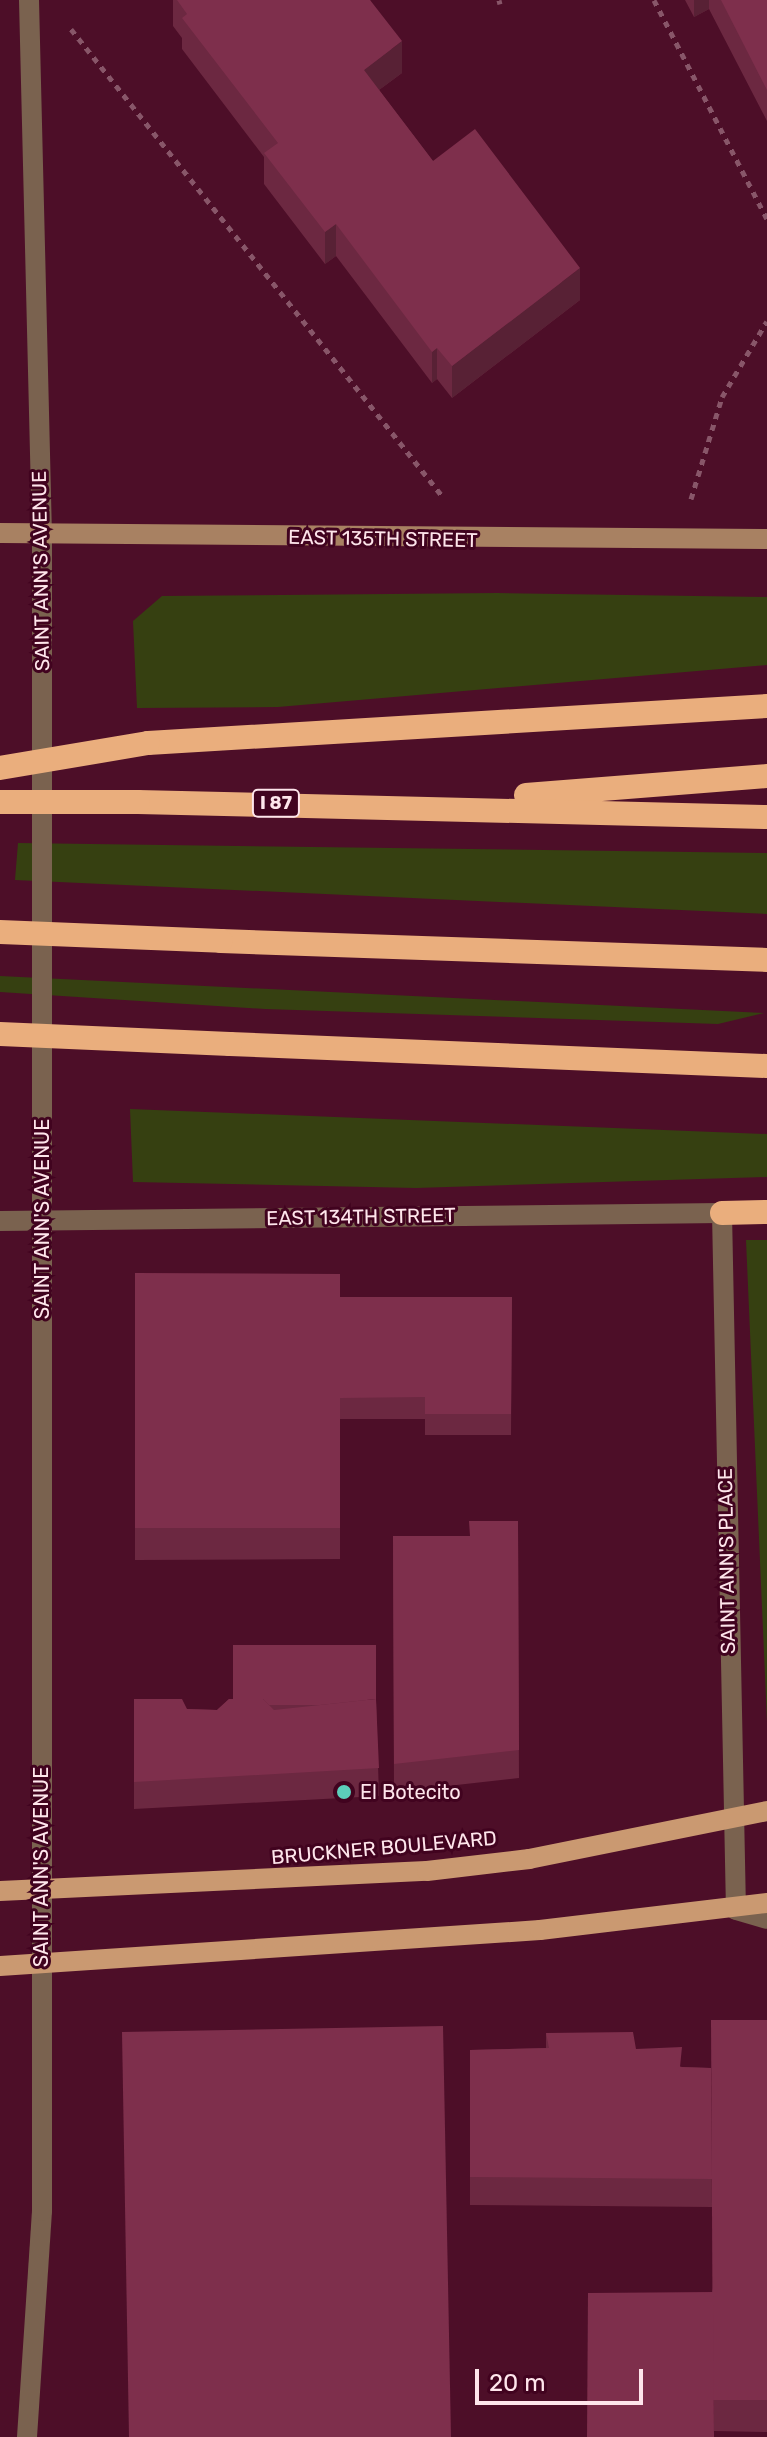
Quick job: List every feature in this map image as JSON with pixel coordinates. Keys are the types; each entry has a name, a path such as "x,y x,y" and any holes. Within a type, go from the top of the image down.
{"highway":[{"path":"0,768 148,743 767,706"},
{"path":"414,804 767,776"},
{"name":"I 87","path":"0,802 414,804"},
{"path":"414,804 767,817"},
{"path":"0,932 767,960"},
{"path":"0,1034 767,1066"},
{"path":"722,1213 767,1212"}],"main road":[{"name":"EAST 135TH STREET","path":"0,533 477,540 767,539"},
{"name":"BRUCKNER BOULEVARD","path":"0,1891 427,1871 767,1811"},
{"path":"0,1966 736,1910 767,1903"}],"street":[{"name":"SAINT ANN'S AVENUE","path":"27,2437 42,2211 42,535 29,0"},
{"name":"EAST 134TH STREET","path":"0,1221 722,1213"},
{"name":"SAINT ANN'S PLACE","path":"722,1213 736,1910"},
{"path":"736,1910 767,1919"}],"path":[{"path":"654,0 767,219"},
{"path":"67,24 477,540"},
{"path":"678,539 722,397 767,321"}],"green space":[{"path":"497,593 767,597 767,665 278,707 137,708 133,621 162,596"},
{"path":"18,843 767,853 767,914 15,880"},
{"path":"0,976 764,1013 718,1024 265,1009 0,992"},
{"path":"130,1109 767,1134 767,1177 416,1188 133,1182"},
{"path":"746,1240 767,1240 767,1722"}],"building":[{"path":"177,0 370,0 402,41 364,70 433,161 475,129 580,268 452,366 437,348 432,352 336,224 325,232 264,153 278,143 182,18 187,14"},
{"path":"721,0 767,0 767,90"},
{"path":"135,1273 340,1274 340,1528 135,1528"},
{"path":"340,1297 512,1297 511,1414 425,1414 425,1397 340,1398"},
{"path":"469,1521 518,1521 519,1750 394,1764 393,1536 470,1536"},
{"path":"233,1645 376,1645 376,1699 320,1705 269,1705 263,1699 233,1699"},
{"path":"134,1699 182,1699 187,1709 217,1710 229,1699 263,1699 274,1710 376,1699 379,1768 134,1782"},
{"path":"711,2020 767,2020 767,2400 713,2400"},
{"path":"443,2026 451,2437 129,2437 122,2032"},
{"path":"633,2032 636,2049 682,2047 680,2067 711,2068 712,2179 470,2177 470,2050 549,2048 546,2033"},
{"path":"713,2292 714,2437 587,2437 588,2293"}],"place":[{"name":"El Botecito","path":"344,1792"}]}
